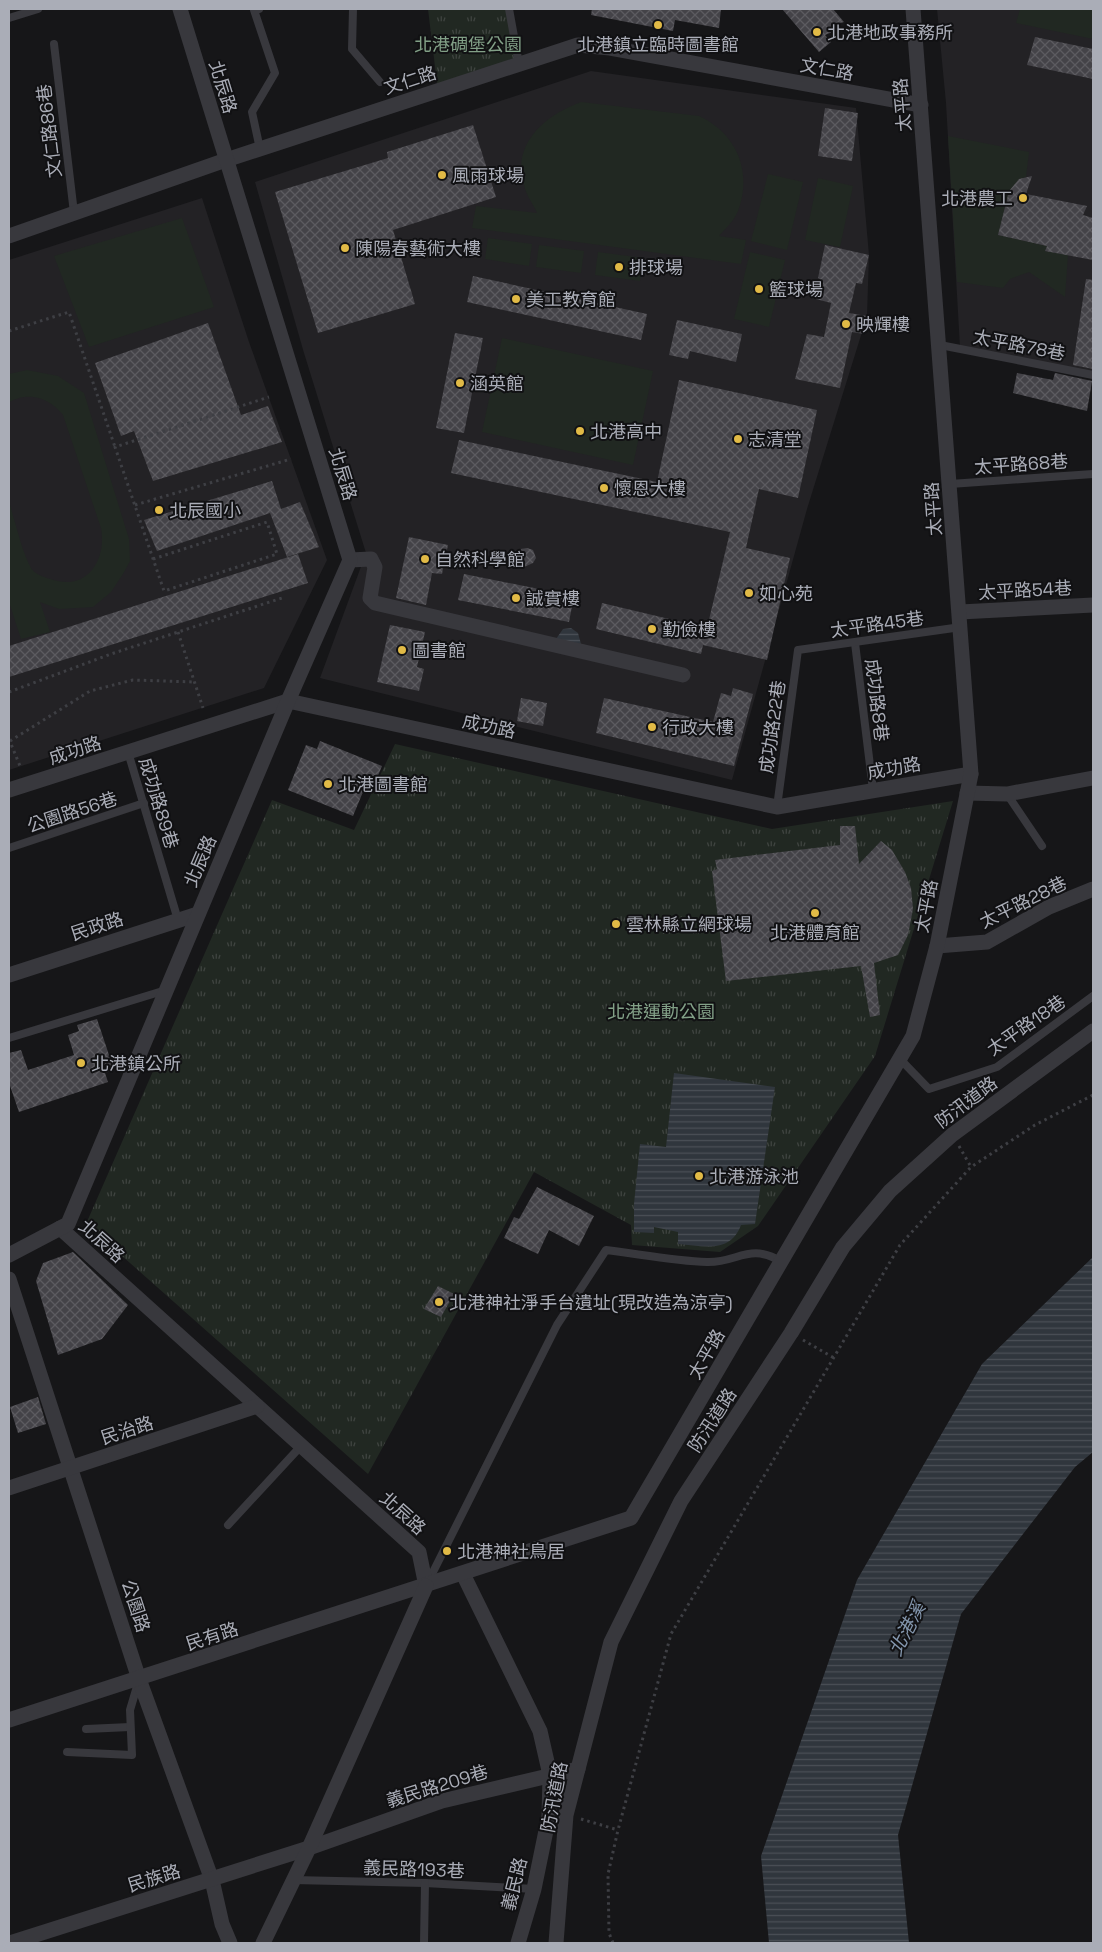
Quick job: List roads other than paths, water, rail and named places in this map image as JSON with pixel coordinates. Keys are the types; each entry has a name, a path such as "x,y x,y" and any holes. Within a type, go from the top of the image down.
{"street":[{"name":"北辰路","path":"180,9 350,560 288,701 68,1224 60,1228 419,1552 426,1586"},
{"name":"太平路","path":"426,1586 631,1518 913,1036 937,946 971,774 940,345 913,9"},
{"name":"文仁路","path":"9,236 226,160 578,45 610,48 921,105"},
{"path":"350,560 371,559 375,567 370,598 375,603 683,675"},
{"name":"太平路54巷","path":"960,620 1093,605"},
{"name":"成功路","path":"9,790 288,701 777,807 971,774"},
{"path":"967,793 1007,794 1093,778"},
{"name":"太平路28巷","path":"937,946 987,942 1049,907 1093,889"},
{"name":"民政路","path":"9,976 198,914"},
{"name":"防汛道路","path":"556,1943 566,1815 611,1642 681,1501 791,1333 843,1247 890,1191 952,1135 1093,1031"},
{"path":"9,1255 60,1228"},
{"name":"公園路","path":"9,1278 140,1679 212,1880 222,1924 230,1943"},
{"name":"民治路","path":"9,1488 257,1406"},
{"name":"義民路","path":"463,1574 540,1731 550,1775 548,1816 534,1889 518,1943"},
{"path":"263,1943 309,1848 426,1586"},
{"name":"民有路","path":"9,1720 426,1586"},
{"name":"義民路209巷","path":"309,1848 442,1800 578,1769"},
{"name":"民族路","path":"10,1943 309,1848"}],"lane":[{"path":"9,18 38,9"},
{"path":"259,9 254,10 275,73 252,112 260,149"},
{"path":"353,9 352,49 380,82"},
{"path":"509,9 519,64"},
{"name":"文仁路86巷","path":"54,44 74,213"},
{"name":"太平路78巷","path":"940,345 1093,375"},
{"name":"太平路68巷","path":"950,484 1093,474"},
{"name":"太平路45巷","path":"798,650 855,642 960,620"},
{"name":"成功路8巷","path":"855,642 873,790"},
{"name":"成功路22巷","path":"777,807 798,650"},
{"name":"成功路89巷","path":"128,752 178,920"},
{"path":"1007,794 1042,846"},
{"name":"公園路56巷","path":"9,848 144,803"},
{"path":"9,1038 166,990"},
{"name":"太平路18巷","path":"900,1059 929,1089 997,1067 1093,996"},
{"path":"426,1586 557,1326 606,1250 709,1262 750,1253 768,1254 782,1262"},
{"path":"228,1525 301,1446"},
{"path":"67,1752 132,1755 130,1710 140,1679"},
{"path":"86,1729 130,1727"},
{"name":"義民路193巷","path":"293,1880 425,1883 534,1889"},
{"path":"424,1943 425,1883"}],"water":[{"path":"571,628 578,633 581,644 556,639 563,629"},
{"name":"北港游泳池","path":"674,1073 775,1087 755,1224 741,1225 736,1234 723,1244 706,1247 678,1244 678,1232 654,1227 654,1233 634,1232 634,1204 640,1144 666,1147"},
{"name":"北港溪","path":"1093,1257 1093,1452 1075,1467 961,1614 898,1835 909,1943 769,1943 761,1856 857,1580 982,1364"}],"place":[{"name":"北港鎮立臨時圖書館","path":"658,25"},
{"name":"北港地政事務所","path":"817,32"},
{"name":"風雨球場","path":"442,175"},
{"name":"北港農工","path":"1023,198"},
{"name":"陳陽春藝術大樓","path":"345,248"},
{"name":"排球場","path":"619,267"},
{"name":"籃球場","path":"759,289"},
{"name":"美工教育館","path":"516,299"},
{"name":"映輝樓","path":"846,324"},
{"name":"涵英館","path":"460,383"},
{"name":"北港高中","path":"580,431"},
{"name":"志清堂","path":"738,439"},
{"name":"懷恩大樓","path":"604,488"},
{"name":"北辰國小","path":"159,510"},
{"name":"自然科學館","path":"425,559"},
{"name":"如心苑","path":"749,593"},
{"name":"誠實樓","path":"516,598"},
{"name":"勤儉樓","path":"652,629"},
{"name":"圖書館","path":"402,650"},
{"name":"行政大樓","path":"652,727"},
{"name":"北港圖書館","path":"328,784"},
{"name":"北港體育館","path":"815,913"},
{"name":"雲林縣立網球場","path":"616,924"},
{"name":"北港鎮公所","path":"81,1063"},
{"name":"北港游泳池","path":"699,1176"},
{"name":"北港神社淨手台遺址(現改造為涼亭)","path":"439,1302"},
{"name":"北港神社鳥居","path":"447,1551"}],"park label":[{"name":"北港碉堡公園","path":"468,44"},
{"name":"北港運動公園","path":"661,1011"}]}
